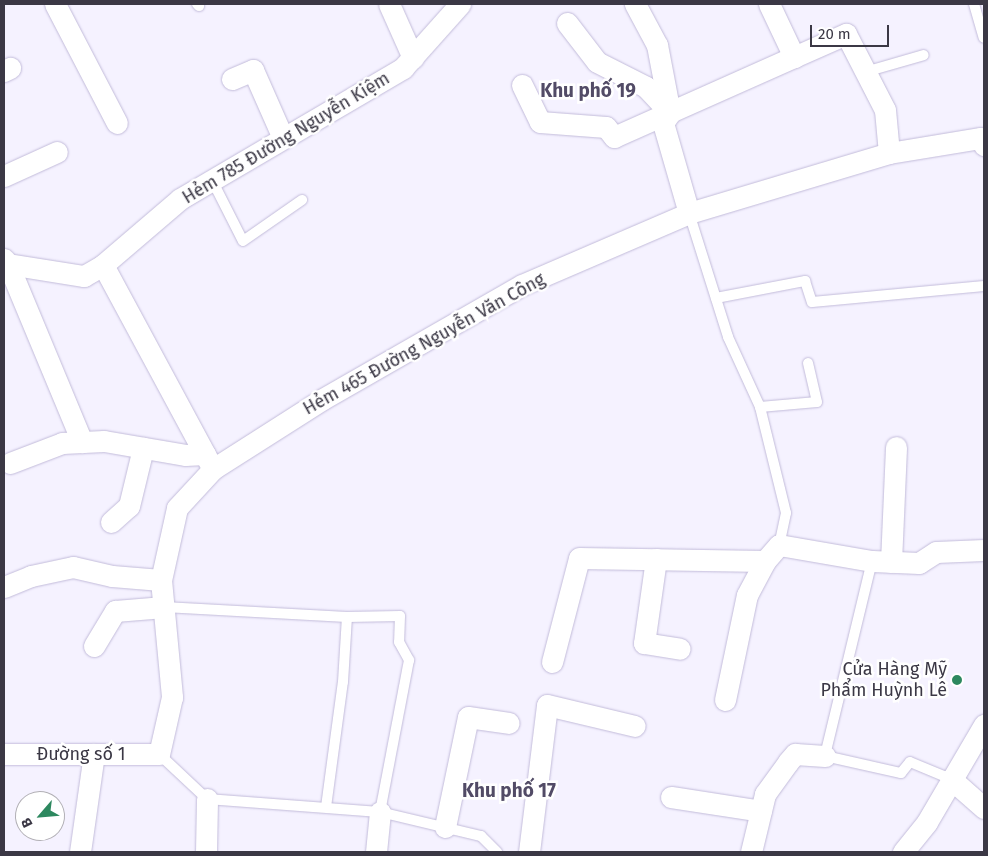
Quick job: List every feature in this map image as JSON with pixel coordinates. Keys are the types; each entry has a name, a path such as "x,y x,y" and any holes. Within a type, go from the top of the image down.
{"street":[{"path":"55,4 116,122"},
{"path":"389,4 413,58"},
{"name":"Hẻm 785 Đường Nguyễn Kiệm","path":"6,262 84,276 103,265 180,199 403,68 460,4"},
{"path":"635,4 657,45 670,112 663,123 688,213"},
{"path":"768,4 794,57"},
{"path":"567,22 597,62 646,87 670,112"},
{"path":"522,85 540,122 606,127 614,137 846,34 885,110 889,153"},
{"path":"232,79 253,70 284,138"},
{"name":"Hẻm 465 Đường Nguyễn Văn Công","path":"159,754 172,697 161,580 177,508 209,462 522,285 688,213 889,153 983,140"},
{"path":"4,176 56,152"},
{"path":"6,262 82,442"},
{"path":"103,265 209,462"},
{"path":"10,463 62,444 104,441 185,455 209,462"},
{"path":"882,562 896,447"},
{"path":"111,522 129,506 143,448"},
{"path":"552,662 580,558 656,560 772,553 882,562 919,563 936,552 984,550"},
{"path":"725,700 747,594 772,553"},
{"path":"656,560 644,643 680,649"},
{"path":"4,587 32,576 73,566 112,576 161,580"},
{"path":"94,646 115,611 164,607"},
{"path":"529,852 547,705 635,726"},
{"path":"445,828 468,716 509,723"},
{"path":"903,852 927,822 984,726"},
{"name":"Đường số 1","path":"4,754 159,754"},
{"path":"80,852 94,754"},
{"path":"751,852 765,794 795,754 825,756"},
{"path":"951,779 984,808"},
{"path":"671,797 761,811"},
{"path":"206,852 207,799"},
{"path":"376,852 380,812"}],"lane":[{"path":"974,4 984,38"},
{"path":"865,72 924,55"},
{"path":"212,180 243,241 302,200"},
{"path":"688,213 728,337 760,408 786,513 772,553"},
{"path":"716,298 805,281 812,302 984,286"},
{"path":"760,408 817,402 808,363"},
{"path":"882,562 825,756 901,773 910,762 951,779"},
{"path":"164,607 346,617 400,616 400,642 410,660 380,812"},
{"path":"326,807 343,682 346,617"},
{"path":"159,754 207,799 380,812 481,836 497,852"}],"place":[{"name":"Cửa Hàng Mỹ Phẩm Huỳnh Lê","path":"957,680"}],"district":[{"name":"Khu phố 19","path":"588,91"},
{"name":"Khu phố 17","path":"509,791"}]}
